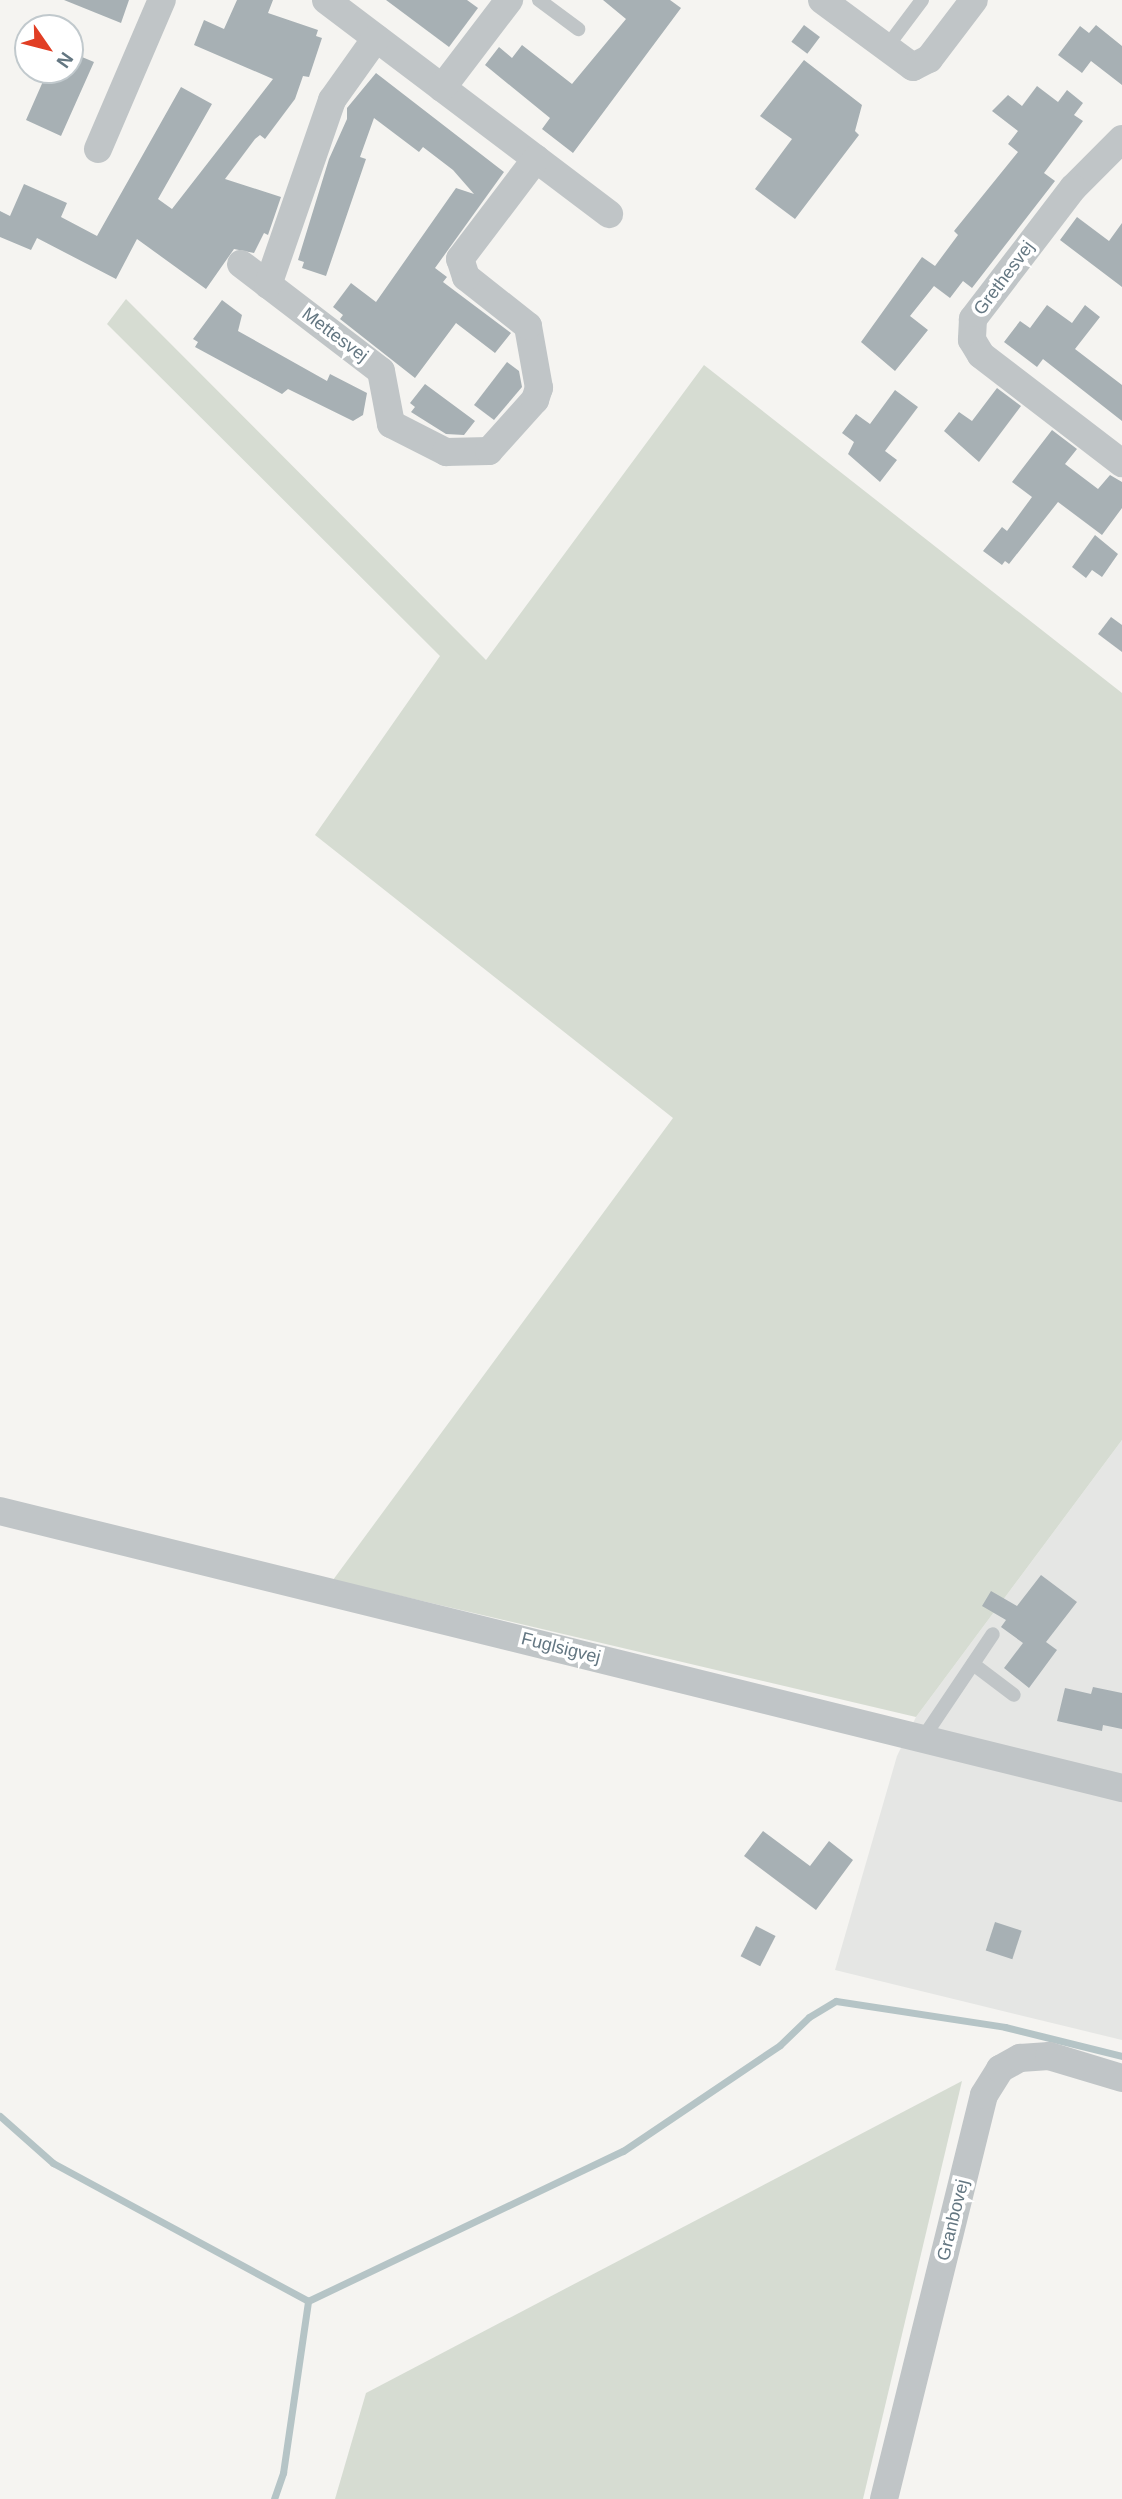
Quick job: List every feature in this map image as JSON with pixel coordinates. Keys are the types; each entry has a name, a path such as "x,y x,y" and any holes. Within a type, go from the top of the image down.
{"street":[{"path":"98,149 162,0"},
{"path":"326,0 609,214"},
{"path":"442,88 509,0"},
{"path":"822,0 913,67 925,63 974,0"},
{"path":"268,285 332,100 376,38"},
{"name":"Grethesvej","path":"1122,139 1073,188 973,319 972,340 982,355 1122,463"},
{"name":"Mettesvej","path":"241,264 382,371 391,424 454,455 495,449 538,394 530,331 523,321 467,277 460,259 537,159"},
{"name":"Fuglsigvej","path":"0,1511 1122,1788"},
{"name":"Granbovej","path":"884,2499 984,2095 1000,2069 1020,2058 1049,2056 1122,2078"}],"lane":[{"path":"539,0 578,29"},
{"path":"886,48 922,0"},
{"path":"923,1738 993,1634"},
{"path":"973,1664 1014,1695"}],"shaded area":[{"path":"126,299 486,660 704,365 1122,693 1122,1440 916,1717 333,1580 673,1118 315,835 440,656 107,324"},
{"path":"1122,1440 1122,2040 835,1970 897,1756 916,1717"},
{"path":"962,2081 863,2499 335,2499 366,2393"}],"building":[{"path":"64,0 129,0 121,23"},
{"path":"237,0 273,0 268,13 318,30 316,36 322,38 309,77 303,76 295,99 265,139 260,135 255,139 225,179 281,197 268,235 264,233 254,253 234,249 206,289 137,239 116,279 37,238 31,250 0,237 0,211 10,216 24,184 67,203 61,217 97,236 181,87 212,104 158,199 172,209 273,79 194,45 204,20 224,29"},
{"path":"386,0 467,0 478,8 449,47"},
{"path":"603,0 670,0 681,8 573,153 542,129 550,118 485,65 499,47 512,58 522,45 572,84 626,19"},
{"path":"804,25 820,37 807,54 791,42"},
{"path":"1096,25 1122,46 1122,85 1091,61 1082,73 1058,55 1080,26 1089,33"},
{"path":"84,58 94,62 61,136 26,120 42,84 84,84"},
{"path":"804,60 862,105 855,131 859,135 795,219 755,189 792,139 760,116"},
{"path":"376,73 504,172 435,268 447,277 443,282 511,333 495,353 456,323 415,378 340,319 343,315 333,307 351,283 376,302 456,188 474,194 453,170 423,147 419,152 374,118 360,157 366,159 326,276 302,268 304,262 298,260 329,159 347,119 347,108"},
{"path":"1037,86 1058,102 1067,90 1083,103 1074,115 1083,121 1044,173 1055,181 972,288 963,281 950,298 934,286 910,316 928,330 895,371 861,342 922,257 935,266 958,235 954,231 1018,152 1008,144 1018,131 992,111 1008,95 1022,106"},
{"path":"1077,217 1109,241 1122,223 1122,287 1060,240"},
{"path":"222,300 242,315 238,331 327,381 330,374 367,393 363,415 353,421 288,389 282,394 195,347 198,342 193,339"},
{"path":"1047,305 1072,323 1085,305 1100,317 1075,349 1122,385 1122,421 1043,359 1037,367 1004,342 1020,321 1030,328"},
{"path":"507,362 519,371 522,387 494,420 474,405"},
{"path":"425,384 475,421 464,435 446,434 411,412 415,407 410,403"},
{"path":"997,388 1021,406 979,462 944,431 959,412 972,421"},
{"path":"895,390 918,407 885,451 897,460 880,482 848,454 854,442 842,433 856,414 870,424"},
{"path":"1052,430 1077,449 1065,464 1098,489 1110,475 1122,482 1122,508 1102,535 1058,502 1009,564 1005,561 1002,565 983,551 1002,527 1007,531 1032,497 1012,482"},
{"path":"1095,535 1118,554 1102,577 1092,570 1086,578 1072,567"},
{"path":"1111,617 1122,625 1122,652 1098,634"},
{"path":"1041,1575 1077,1602 1046,1642 1057,1650 1029,1688 1004,1668 1023,1643 1001,1627 1006,1620 982,1606 991,1591 1017,1606"},
{"path":"1093,1687 1122,1693 1122,1729 1103,1725 1102,1731 1057,1721 1065,1688 1091,1694"},
{"path":"763,1831 810,1866 829,1841 853,1860 816,1910 744,1856"},
{"path":"995,1922 1022,1931 1012,1959 986,1951"},
{"path":"756,1926 776,1936 760,1966 741,1956"}],"waterway":[{"path":"0,2116 53,2163 308,2301 623,2151 780,2045 809,2017 836,2001 1005,2027 1122,2056"},
{"path":"274,2499 283,2473 308,2301"}]}
